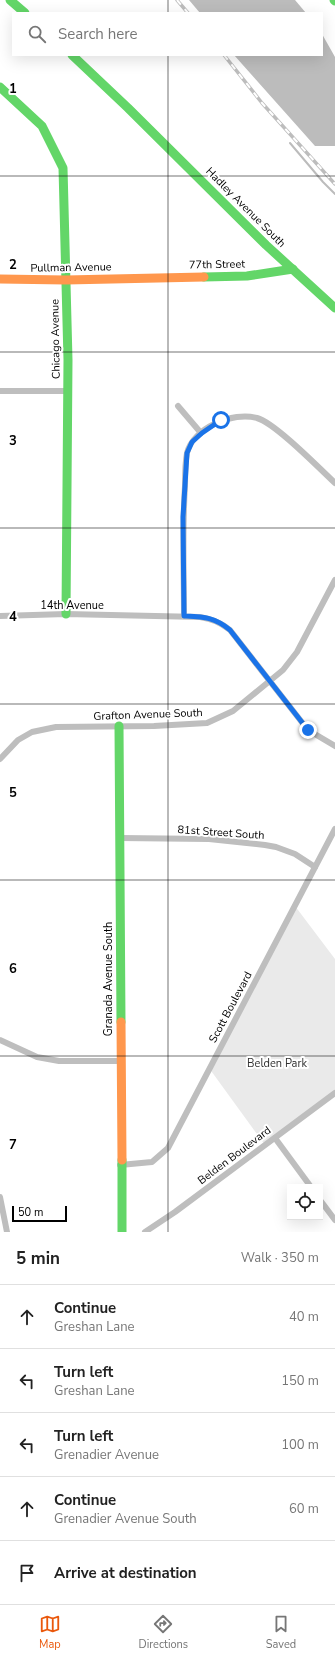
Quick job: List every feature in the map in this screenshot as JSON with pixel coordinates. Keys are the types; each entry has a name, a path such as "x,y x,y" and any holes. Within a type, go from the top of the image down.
{"street":[{"path":"10,0 24,12"},
{"name":"Hadley Avenue South","path":"73,56 142,121 266,245 335,308"},
{"name":"Chicago Avenue","path":"0,87 42,126 63,168 67,391 66,614"},
{"name":"77th Street","path":"142,277 247,276 293,269"},
{"name":"Pullman Avenue","path":"0,279 66,280 142,277"},
{"path":"0,391 67,391"},
{"path":"178,406 202,433"},
{"path":"184,616 183,517 187,453 192,442 202,433 221,420 230,417 257,418 272,425 335,483"},
{"name":"Grafton Avenue South","path":"1,754 18,740 32,732 56,727 208,723 233,711 283,670 297,652 335,580"},
{"name":"14th Avenue","path":"0,616 66,614 200,616 219,622 230,630 269,682 308,730 335,746"},
{"name":"Granada Avenue South","path":"118,726 120,838 118,880 120,1165 122,1232"},
{"name":"Scott Boulevard","path":"120,1165 152,1162 168,1148 335,829"},
{"name":"81st Street South","path":"120,838 209,839 265,845 276,847 295,854 315,867"},
{"path":"0,1040 36,1057 59,1061 120,1061"},
{"name":"Belden Boulevard","path":"145,1232 175,1212 335,1093"},
{"path":"275,1138 309,1184"},
{"path":"0,1196 7,1232"},
{"path":"323,1204 335,1220"}],"green space":[{"name":"Belden Park","path":"295,906 335,959 335,1093 265,1145 209,1068"}],"shaded area":[{"path":"189,0 295,0 305,12 199,12"},
{"path":"323,36 335,57 335,146 315,146 235,56 323,56"}],"waterway":[{"path":"290,143 335,194"}],"railway":[{"path":"177,0 187,12"},
{"path":"225,56 262,103 335,184"}],"traffic: fast":[{"path":"10,0 24,12"},
{"path":"73,56 128,108 266,245 335,308"},
{"path":"0,87 42,126 63,168 68,360 66,614"},
{"path":"204,277 247,276 293,269"},
{"path":"119,726 121,1022"},
{"path":"122,1160 122,1232"}],"traffic: slow":[{"path":"0,279 66,280 204,277"},
{"path":"121,1022 122,1160"}],"route":[{"path":"221,420 192,442 187,453 183,517 184,616 212,618 230,630 269,682 308,730"}]}
